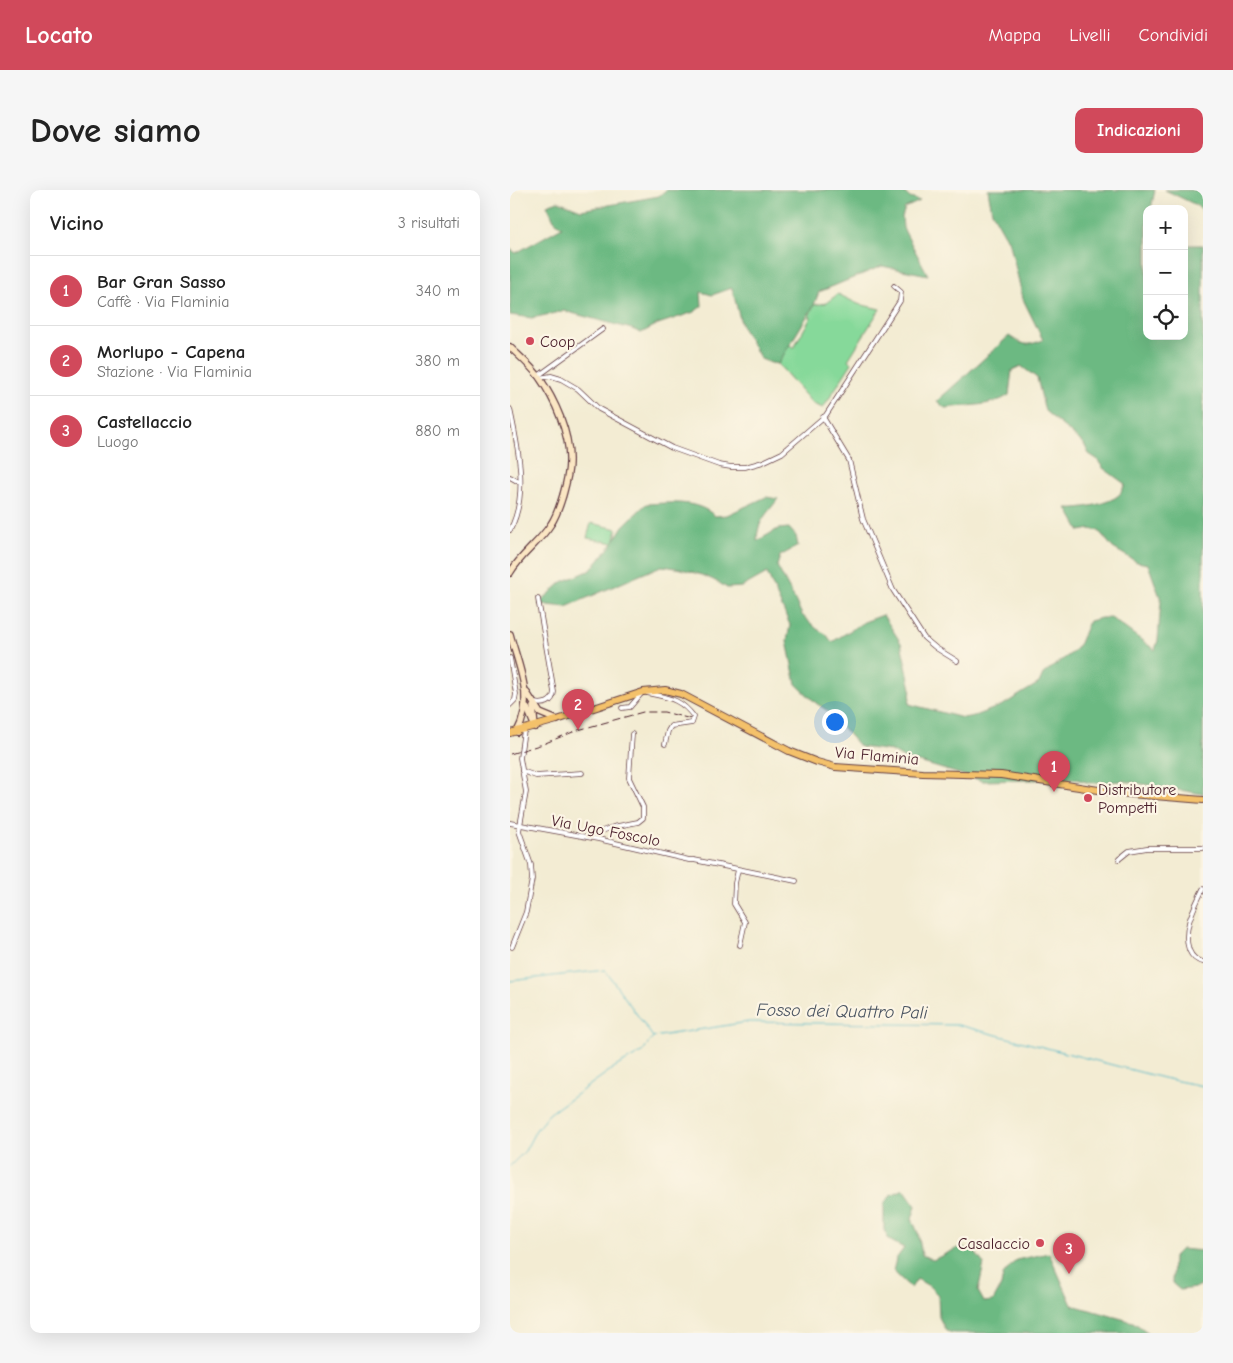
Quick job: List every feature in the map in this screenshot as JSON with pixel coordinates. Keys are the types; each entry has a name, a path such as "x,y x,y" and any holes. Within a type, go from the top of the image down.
{"main road":[{"path":"510,347 538,377 552,400 564,430 569,454 568,473 561,503 553,522 523,555 510,573"},
{"path":"510,637 535,727"},
{"name":"Via Flaminia","path":"517,732 643,692 665,690 678,692 789,751 817,762 835,766 923,773 1001,775 1118,794 1203,800"},
{"path":"529,704 542,714 557,720"},
{"path":"517,732 529,704"}],"street":[{"path":"538,377 551,376 562,379 575,387 599,409 666,444 705,460 731,467 745,467 778,456 832,407 900,301 901,292 894,286"},
{"path":"538,377 603,329"},
{"path":"510,409 518,446 519,482 518,508 510,530"},
{"path":"823,417 850,460 863,518 893,590 924,638 957,661"},
{"path":"510,477 519,482"},
{"path":"529,704 545,703 552,700 554,693 538,600"},
{"path":"510,658 516,694 510,705"},
{"path":"622,708 630,707 643,692 677,700 684,705 694,720 692,723 671,726 665,744"},
{"path":"512,947 526,912 532,877 530,862 520,837 519,824 526,792 517,732"},
{"path":"586,837 613,827 638,822 643,818 644,807 629,778 632,734"},
{"path":"522,771 536,776 582,773"},
{"name":"Via Ugo Foscolo","path":"510,823 796,881"},
{"path":"1119,859 1127,852 1143,848 1203,848"},
{"path":"738,870 734,904 745,922 740,945"},
{"path":"1203,889 1186,932 1191,955 1196,960 1203,962"}],"green space":[{"path":"666,190 902,190 910,198 920,201 905,208 902,217 903,228 928,275 882,266 819,292 814,305 778,364 761,359 742,327 732,288 712,295 701,292 702,306 694,312 658,324 641,333 564,311 532,318 510,315 510,249 516,253 562,227 554,220 547,205 558,201 581,210 659,196"},
{"path":"988,190 1155,190 1152,205 1143,205 1143,340 1188,340 1188,245 1203,245 1203,794 1124,781 1090,783 1076,779 983,781 905,759 892,751 860,747 828,711 816,703 796,684 787,641 790,625 767,573 742,587 727,588 712,579 696,573 661,566 566,607 538,604 562,582 591,570 612,544 623,526 646,504 691,504 715,516 727,515 766,497 778,499 761,523 757,534 757,541 778,529 789,528 796,536 798,546 780,556 777,566 802,615 817,629 826,634 832,642 864,622 883,615 901,643 911,689 909,704 963,718 1003,705 1039,683 1043,674 1073,652 1080,643 1089,621 1101,618 1111,618 1155,650 1158,640 1161,600 1148,564 1137,562 1113,548 1099,531 1090,529 1080,531 1067,508 1087,507 1108,501 1119,495 1125,484 1103,468 1097,459 1089,454 1084,444 1045,411 1037,378 1021,366 1012,370 1009,395 995,402 945,408 937,401 1009,336 1018,342 1026,344 1043,340 1023,299 1010,244 992,212"},
{"path":"1165,190 1203,190 1203,212 1196,205"},
{"path":"838,294 858,304 880,309 848,360 852,363 823,408 813,404 778,364 789,345 794,347 811,317 809,316 814,305 826,303"},
{"path":"591,523 617,529 614,543 587,538"},
{"path":"904,1189 916,1206 912,1219 918,1233 922,1255 933,1260 960,1247 974,1251 984,1264 978,1291 984,1302 993,1301 1001,1286 1003,1275 1016,1260 1049,1253 1072,1305 1133,1322 1149,1333 954,1333 946,1331 939,1317 938,1295 929,1286 917,1279 911,1288 893,1271 896,1259 904,1248 889,1240 884,1230 884,1204 891,1195"},
{"path":"1181,1249 1203,1251 1203,1284 1195,1288 1180,1290 1172,1283 1173,1257"}],"waterway":[{"name":"Fosso dei Quattro Pali","path":"510,981 605,970 653,1037 748,1022 958,1025 1163,1078 1203,1086"},
{"path":"510,1166 525,1151 536,1130 549,1114 615,1067 642,1052 653,1037"}],"railway":[{"path":"510,754 543,744 578,730 643,712 664,712 691,719"}],"place":[{"name":"Coop","path":"530,341"},
{"name":"Morlupo - Capena","path":"578,730"},
{"name":"Bar Gran Sasso","path":"1054,792"},
{"name":"Distributore Pompetti","path":"1088,798"},
{"name":"Casalaccio","path":"1040,1243"},
{"name":"Castellaccio","path":"1069,1274"}]}
